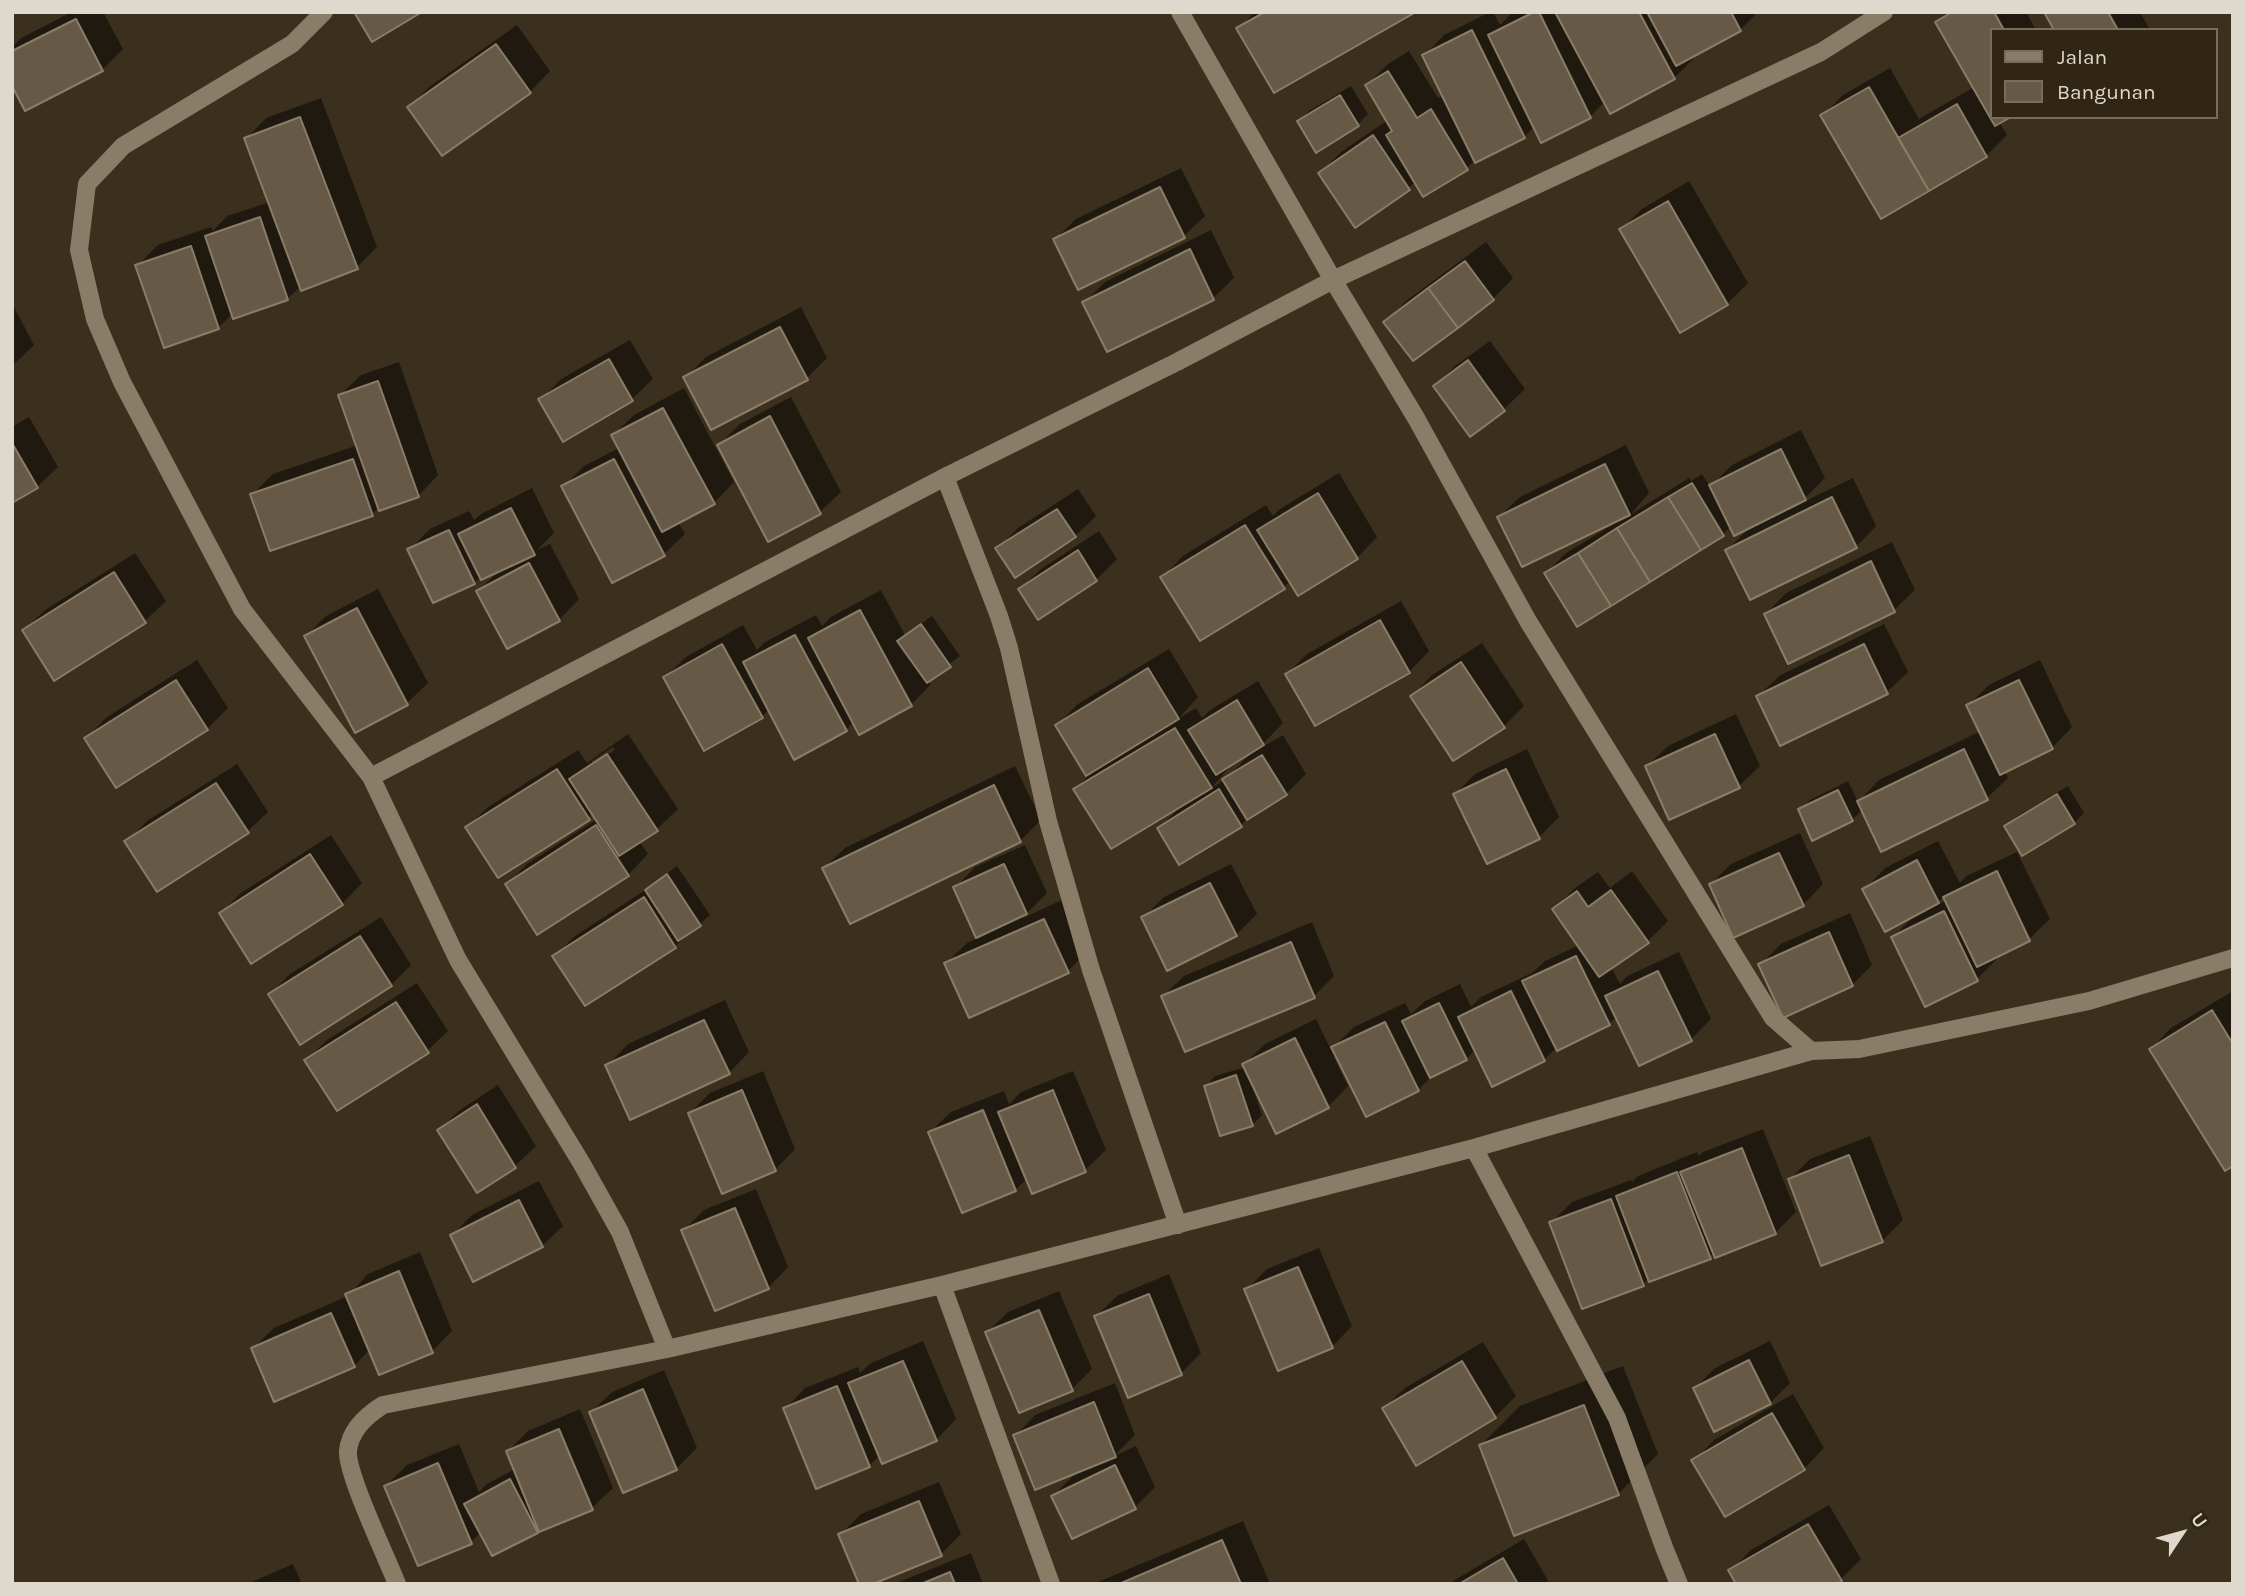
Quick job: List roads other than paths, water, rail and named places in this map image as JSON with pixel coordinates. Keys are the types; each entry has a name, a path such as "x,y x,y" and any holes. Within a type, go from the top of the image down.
{"street":[{"path":"324,12 292,44 123,146 87,184 79,250 95,319 122,382 242,609 372,777 458,960 582,1164 620,1232 667,1349"},
{"path":"1180,12 1416,418 1528,621 1773,1018 1811,1051"},
{"path":"372,777 945,477 1177,362 1334,280 1821,52 1884,12"},
{"path":"945,477 1009,648 1048,821 1087,958 1178,1225"},
{"path":"397,1584 352,1472 348,1452 353,1435 367,1416 383,1405 667,1349 942,1285 1474,1148 1811,1051 1859,1049 2089,1001 2233,958"},
{"path":"1474,1148 1617,1418 1679,1584"},
{"path":"942,1285 1051,1584"}]}
